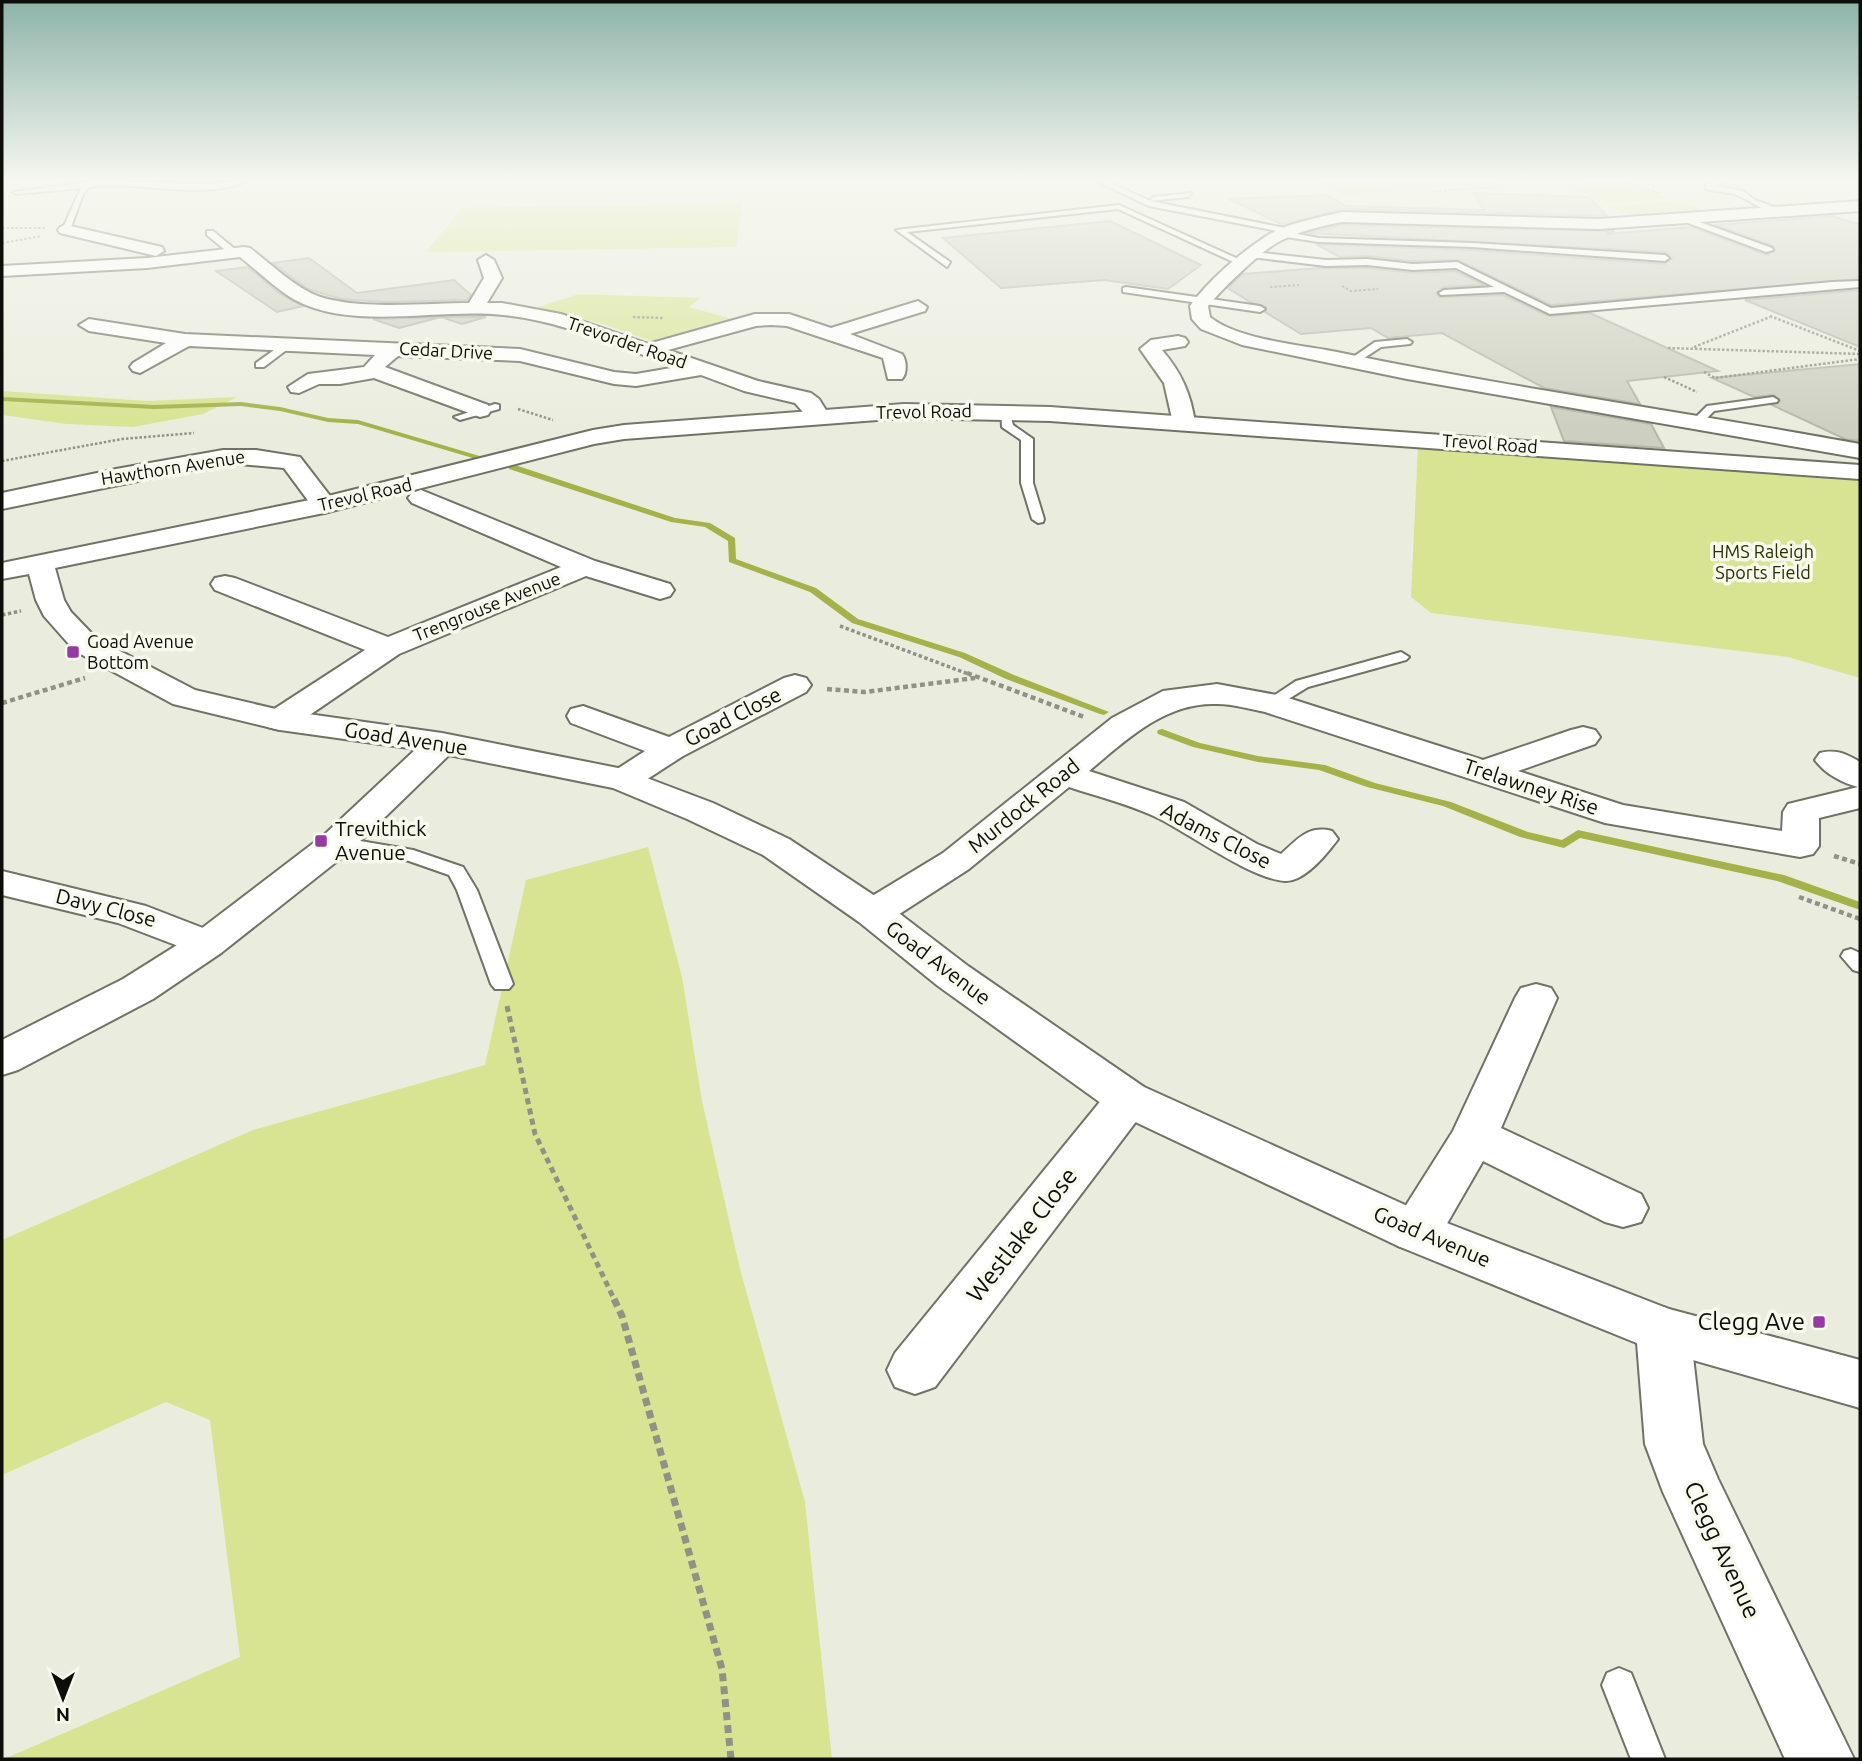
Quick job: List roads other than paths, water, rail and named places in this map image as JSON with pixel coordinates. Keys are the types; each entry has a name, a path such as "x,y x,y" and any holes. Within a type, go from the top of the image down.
{"street":[{"path":"2,271 144,263"},
{"name":"Trevorder Road","path":"259,263 300,295 316,302 352,309 475,307 523,311 554,318 752,386 803,398 818,415"},
{"path":"475,307 493,278 487,263"},
{"path":"1243,263 1199,306 1201,319 1224,334 1351,362 1860,451"},
{"path":"831,334 918,307"},
{"name":"Cedar Drive","path":"67,332 109,318"},
{"path":"647,350 755,320 789,320 890,354 895,358 895,375"},
{"name":"Cedar Drive","path":"89,325 184,340 520,355 614,378 636,380 704,368"},
{"path":"140,367 184,340"},
{"path":"1178,342 1158,344 1150,349 1167,367 1179,390 1184,423"},
{"path":"376,371 374,366 378,360 395,348"},
{"path":"299,387 315,378 340,378 376,371 478,411"},
{"name":"Trevol Road","path":"21,567 324,505 624,432 818,415 904,411 1005,412 1860,472"},
{"name":"Hawthorn Avenue","path":"2,501 124,474 235,454 272,457 292,462 324,505"},
{"name":"Trengrouse Avenue","path":"421,498 585,567 660,590"},
{"name":"Goad Avenue","path":"21,567 50,600 59,616 86,645 184,697 280,720 442,743 623,780 701,811 776,847 1128,1099 1416,1232 1663,1330 1860,1384"},
{"name":"Trengrouse Avenue","path":"280,720 388,648 585,567"},
{"name":"Trengrouse Avenue","path":"225,584 388,648"},
{"name":"Goad Close","path":"623,780 671,748 795,685"},
{"name":"Trelawney Rise","path":"1174,698 1217,694 1271,704 1618,815 1713,829 1800,846 1801,812 1860,797"},
{"name":"Murdock Road","path":"873,914 956,862 1118,730 1174,698"},
{"name":"Goad Close","path":"583,716 671,748"},
{"path":"1482,772 1583,737"},
{"path":"2,1059 138,989 207,944 337,843 442,743"},
{"name":"Adams Close","path":"1062,773 1171,810 1244,852 1286,870 1319,839"},
{"name":"Davy Close","path":"2,883 127,911 171,925 207,944"},
{"path":"1416,1232 1474,1136 1536,998"},
{"name":"Westlake Close","path":"915,1370 1128,1099"},
{"path":"1474,1136 1623,1208"},
{"name":"Clegg Avenue","path":"1663,1330 1674,1444 1693,1492 1820,1759"}],"lane":[{"path":"1378,263 1413,267 1457,265 1550,311 1860,284"},
{"path":"1444,293 1505,289"},
{"path":"1126,290 1260,309"},
{"path":"1351,362 1380,344 1407,342"},
{"path":"260,365 288,345"},
{"path":"1698,421 1711,408 1773,400"},
{"path":"1005,412 1008,427 1027,439 1027,482 1038,519"},
{"path":"1271,704 1302,684 1401,657"},
{"path":"337,843 413,856 456,871 467,890 502,984"},
{"path":"1619,1685 1648,1759"}],"waterway":[{"path":"2,399 154,407 241,404 280,409 328,420 358,422 479,457"},
{"path":"512,467 674,520 707,525 732,540 732,560 813,590 855,621 962,655 1010,677 1104,712"},
{"path":"1162,732 1197,745 1258,759 1321,767 1371,785 1447,804 1524,835 1564,844 1578,834 1780,878 1860,906"}],"place":[{"name":"Goad Avenue Bottom","path":"73,652"},
{"name":"Trevithick Avenue","path":"321,841"},
{"name":"Clegg Ave","path":"1819,1322"}],"park label":[{"name":"HMS Raleigh Sports Field","path":"1763,562"}]}
